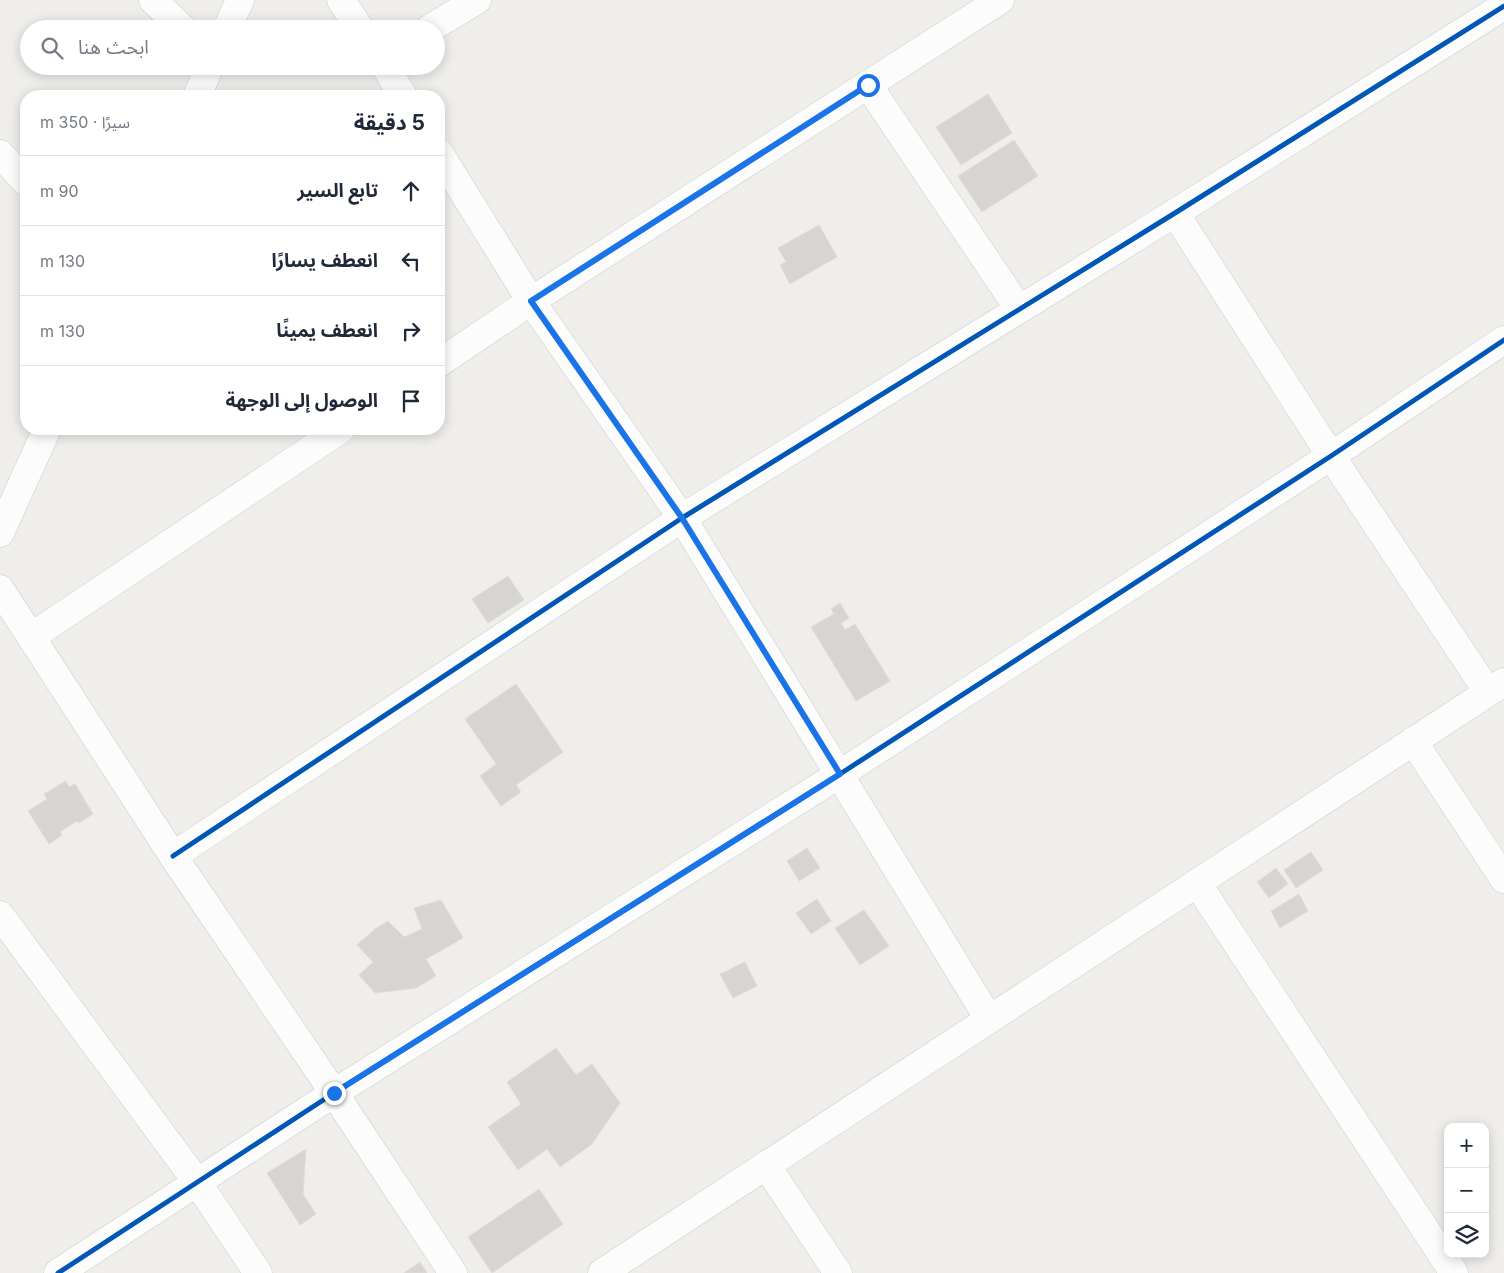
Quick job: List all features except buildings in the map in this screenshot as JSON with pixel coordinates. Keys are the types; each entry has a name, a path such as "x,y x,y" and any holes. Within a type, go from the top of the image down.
{"street":[{"path":"153,0 174,20"},
{"path":"231,20 240,0"},
{"path":"341,0 354,20"},
{"path":"444,20 477,0"},
{"path":"445,359 531,301 1000,0"},
{"path":"173,856 682,518 1175,213 1504,6"},
{"path":"200,90 206,75"},
{"path":"390,75 399,90"},
{"path":"868,85 1019,309"},
{"path":"0,154 20,176"},
{"path":"445,163 531,301 682,518 989,1019"},
{"path":"602,1273 1496,687 1330,456 1175,213"},
{"path":"58,1273 334,1093 840,774 1330,456 1504,340"},
{"path":"0,533 44,435"},
{"path":"30,637 332,435"},
{"path":"0,589 173,856 454,1273"},
{"path":"1413,741 1504,879"},
{"path":"1197,883 1454,1273"},
{"path":"0,915 197,1182 258,1273"},
{"path":"766,1165 838,1273"}],"cycle path":[{"path":"173,856 682,518 1175,213 1504,6"},
{"path":"58,1273 334,1093 840,774 1331,456 1504,340"}],"route":[{"path":"334,1093 840,774 682,518 531,301 868,85"}]}
